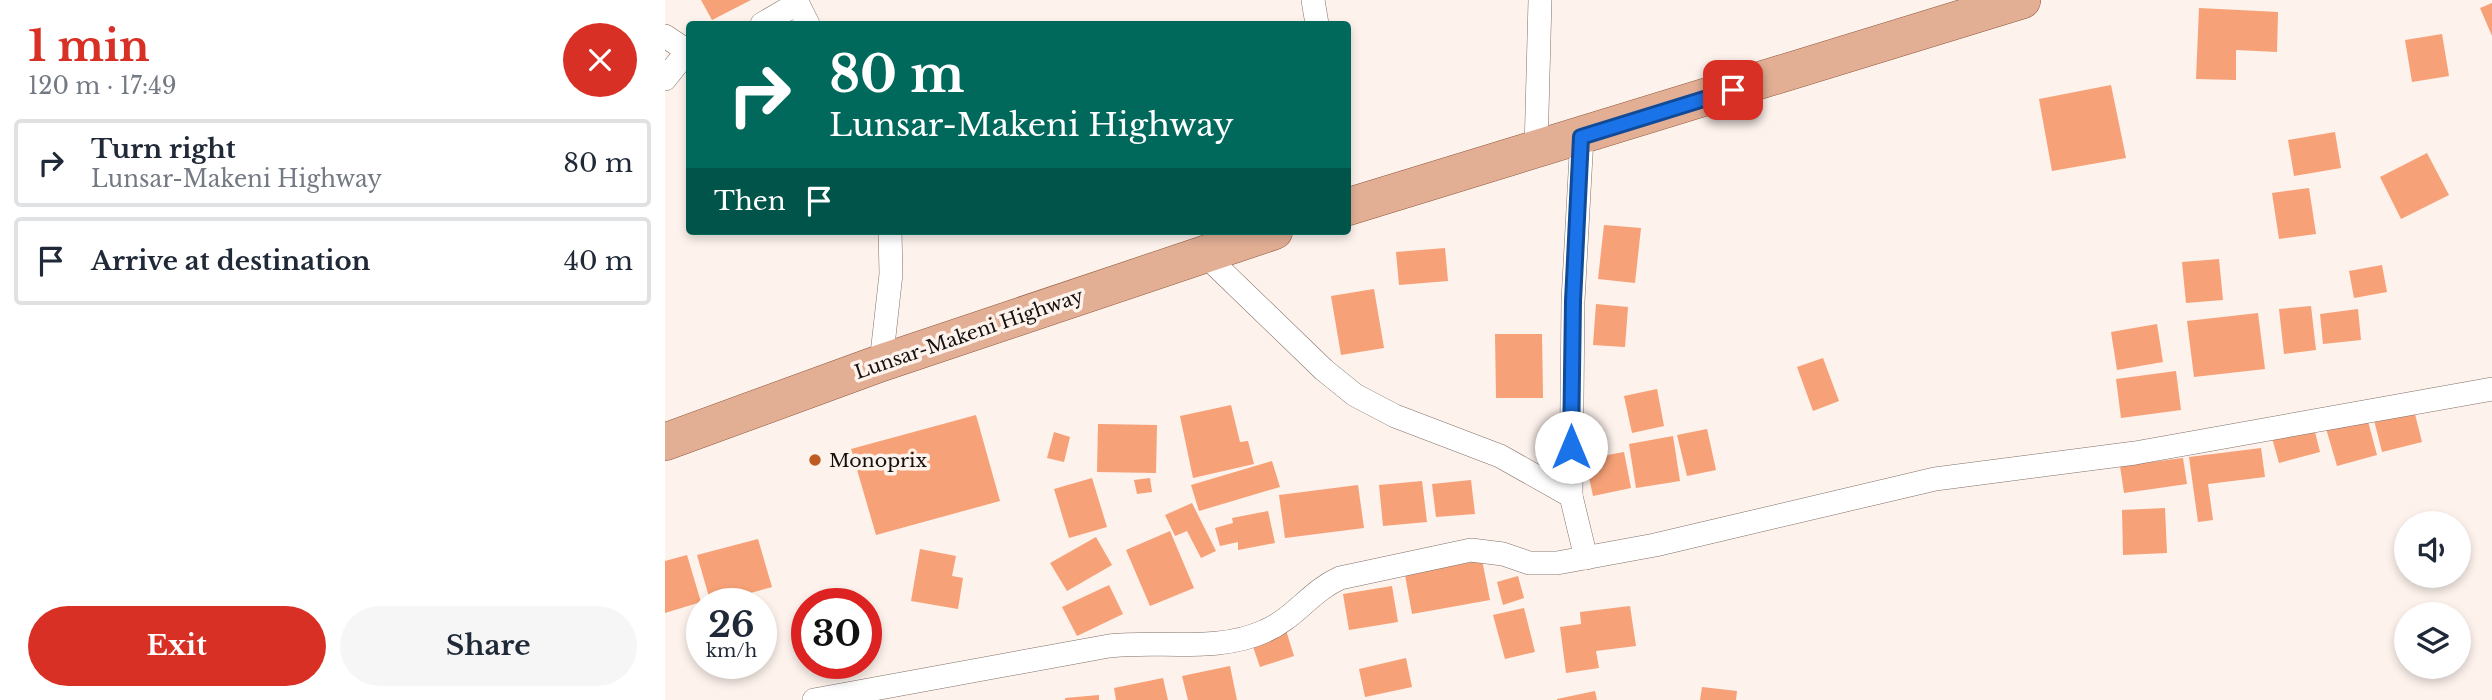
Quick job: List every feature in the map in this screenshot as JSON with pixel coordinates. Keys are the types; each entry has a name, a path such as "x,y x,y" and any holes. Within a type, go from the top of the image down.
{"main road":[{"path":"1351,206 2022,0"},
{"name":"Lunsar-Makeni Highway","path":"665,442 881,363 1262,235"}],"street":[{"path":"1313,0 1316,21"},
{"path":"1536,150 1540,0"},
{"path":"767,21 797,1 807,21"},
{"path":"665,36 686,49"},
{"path":"665,79 686,53"},
{"path":"1581,137 1573,301 1571,496 1587,558"},
{"path":"881,363 891,274 890,235"},
{"path":"1204,254 1324,370 1355,395 1395,416 1500,456 1571,496"},
{"path":"814,700 920,690 1143,642 1228,641 1263,632 1290,618 1322,586 1340,578 1471,550 1503,554 1529,564 1587,558 1654,545 1935,479 2135,453 2492,388"}],"building":[{"path":"701,0 751,0 712,20"},
{"path":"2492,3 2492,36 2480,8"},
{"path":"2199,8 2278,12 2277,52 2236,50 2236,80 2196,79"},
{"path":"2442,34 2449,76 2412,82 2405,40"},
{"path":"2111,85 2126,158 2052,171 2039,99"},
{"path":"2335,132 2341,168 2294,176 2288,140"},
{"path":"2427,153 2449,195 2401,219 2380,177"},
{"path":"2309,188 2316,234 2279,239 2272,193"},
{"path":"1604,225 1641,228 1635,283 1598,279"},
{"path":"1445,248 1448,281 1399,285 1396,252"},
{"path":"2219,259 2223,300 2186,303 2182,262"},
{"path":"2382,265 2387,292 2354,298 2349,271"},
{"path":"1374,289 1384,348 1341,355 1331,296"},
{"path":"1596,304 1628,307 1625,347 1593,345"},
{"path":"2311,306 2316,350 2284,354 2279,309"},
{"path":"2358,309 2361,340 2323,344 2320,314"},
{"path":"2258,313 2265,369 2194,377 2187,321"},
{"path":"2157,324 2163,362 2117,370 2111,332"},
{"path":"1495,334 1542,334 1543,398 1496,398"},
{"path":"1823,358 1839,401 1813,411 1797,367"},
{"path":"2176,371 2181,410 2121,418 2116,379"},
{"path":"1657,389 1664,426 1632,433 1624,396"},
{"path":"1231,405 1240,442 1248,441 1254,464 1193,478 1180,416"},
{"path":"2413,406 2422,442 2382,452 2373,416"},
{"path":"2366,414 2377,455 2337,466 2325,425"},
{"path":"976,415 1000,501 876,535 851,449"},
{"path":"1098,424 1157,425 1156,473 1097,472"},
{"path":"2314,428 2320,452 2279,463 2272,438"},
{"path":"1707,429 1716,470 1687,476 1677,435"},
{"path":"1054,432 1070,437 1064,462 1047,458"},
{"path":"1673,436 1680,481 1636,488 1629,444"},
{"path":"2261,448 2265,477 2208,484 2213,520 2198,522 2189,457"},
{"path":"1624,452 1631,488 1593,496 1585,459"},
{"path":"2183,458 2187,484 2124,493 2120,466"},
{"path":"1272,461 1280,487 1199,511 1191,485"},
{"path":"1092,478 1107,527 1069,538 1054,489"},
{"path":"1150,478 1152,492 1137,494 1134,480"},
{"path":"1471,480 1475,514 1436,517 1432,484"},
{"path":"1422,481 1427,522 1383,526 1379,485"},
{"path":"1358,485 1364,528 1285,538 1279,495"},
{"path":"1192,503 1216,551 1201,558 1187,531 1175,536 1165,515"},
{"path":"2165,508 2167,553 2123,555 2122,510"},
{"path":"1268,511 1275,543 1238,550 1238,542 1220,546 1215,528 1233,523 1232,518"},
{"path":"1170,531 1194,588 1150,606 1126,550"},
{"path":"1096,537 1112,565 1067,591 1050,563"},
{"path":"758,539 772,587 706,588 697,555"},
{"path":"920,549 956,556 952,576 963,578 958,609 911,601"},
{"path":"687,555 697,588 686,588 686,607 665,613 665,561"},
{"path":"1482,560 1490,600 1412,614 1405,575"},
{"path":"1518,576 1524,598 1503,605 1497,582"},
{"path":"1109,585 1123,614 1077,636 1062,607"},
{"path":"1392,586 1398,622 1349,630 1343,594"},
{"path":"1630,606 1636,646 1596,651 1599,668 1566,673 1560,627 1581,624 1580,612"},
{"path":"1524,608 1535,652 1505,659 1493,615"},
{"path":"1286,630 1294,656 1260,667 1251,641"},
{"path":"1406,658 1412,687 1365,697 1359,669"},
{"path":"1230,666 1237,700 1188,700 1182,676"},
{"path":"1163,678 1168,700 1116,700 1114,688"},
{"path":"1702,687 1737,691 1736,700 1700,700"},
{"path":"1595,691 1597,700 1557,700 1557,699"},
{"path":"1099,695 1099,700 1065,700 1065,698"}],"place":[{"name":"Monoprix","path":"815,460"}],"route":[{"path":"1571,447 1573,301 1581,137 1733,90"}]}
